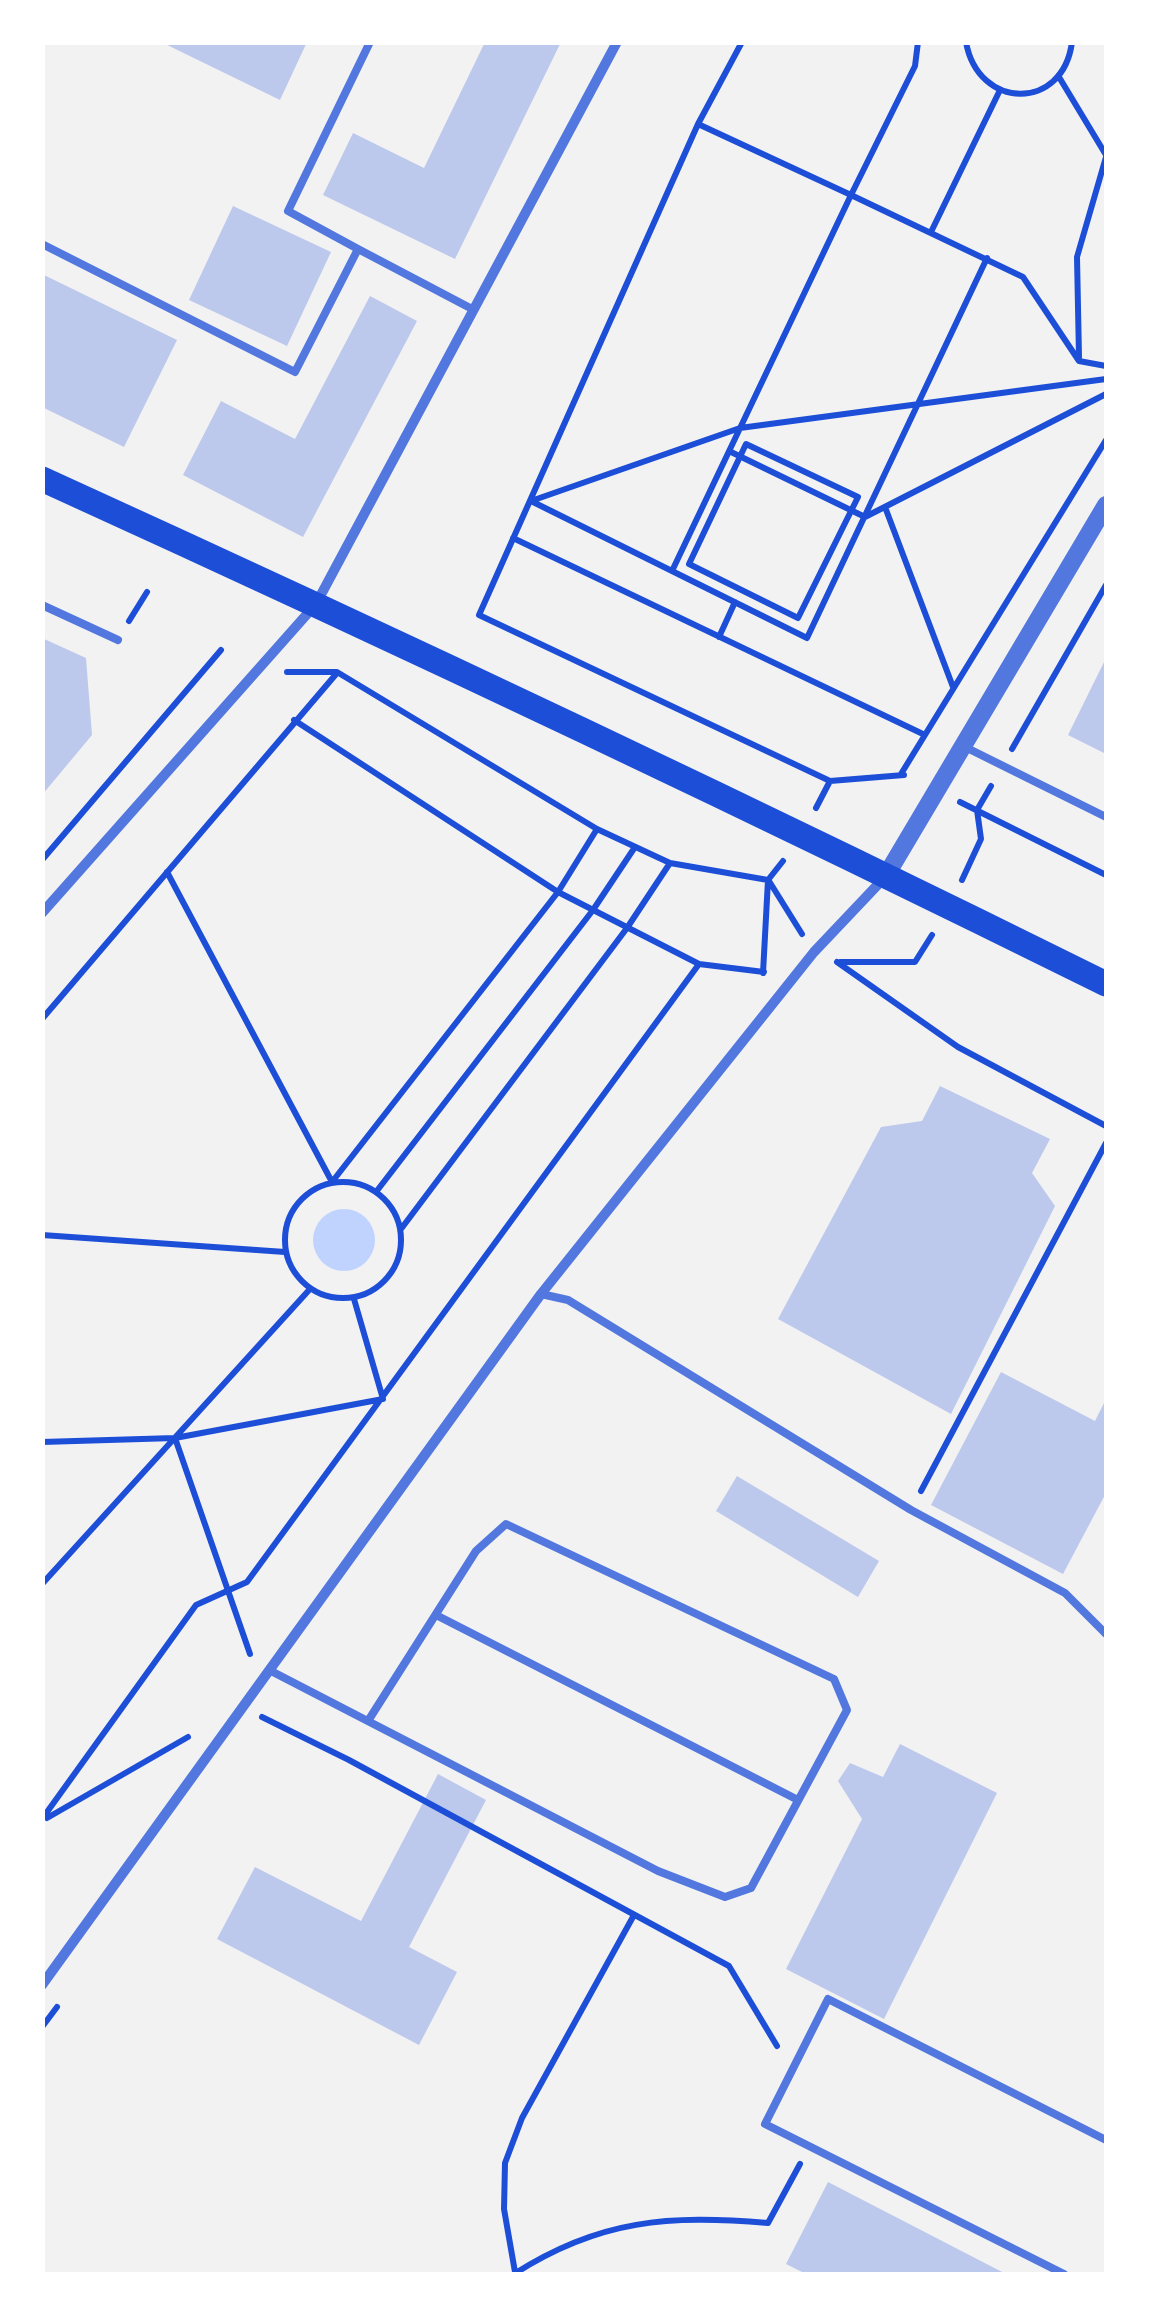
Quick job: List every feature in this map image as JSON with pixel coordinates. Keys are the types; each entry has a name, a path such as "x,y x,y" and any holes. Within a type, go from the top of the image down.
{"main road":[{"path":"42,479 316,604 802,838 887,874 1106,984"}],"street":[{"path":"42,914 316,604 617,42"},
{"path":"42,1984 541,1294 814,952 887,874 1106,506"}],"lane":[{"path":"370,42 288,210 474,310"},
{"path":"42,244 294,372 358,249"},
{"path":"42,604 118,640"},
{"path":"963,746 1106,817"},
{"path":"541,1294 568,1300 911,1510 1065,1593 1106,1634"},
{"path":"271,1671 368,1721 658,1870 726,1897 751,1888 847,1710 834,1679 506,1524 476,1551 368,1721"},
{"path":"436,1614 798,1800"},
{"path":"1064,2274 765,2124 828,2000 1106,2140"}],"path":[{"path":"742,42 698,124 478,615 830,781 901,774 1106,875"},
{"path":"672,571 915,66 918,42"},
{"path":"966,42 976,72 986,83 1025,94 1038,91 1059,77 1068,62 1072,42"},
{"path":"1059,77 1106,156 1077,257 1079,361"},
{"path":"931,232 1000,90"},
{"path":"698,124 1023,277 1079,361 1106,366"},
{"path":"531,501 807,638 987,258"},
{"path":"531,501 740,428 1106,379"},
{"path":"865,517 1106,394"},
{"path":"901,774 1106,440"},
{"path":"746,444 858,497 852,510 798,618 689,564 746,444"},
{"path":"729,450 865,517"},
{"path":"885,507 954,688"},
{"path":"513,538 925,735"},
{"path":"977,810 1106,585"},
{"path":"118,640 147,592"},
{"path":"719,637 735,602"},
{"path":"42,860 222,650"},
{"path":"255,672 337,672 597,829 670,864 768,880 814,952 836,962 958,1046 1106,1126"},
{"path":"42,1020 337,672"},
{"path":"294,720 558,892 699,964 764,972"},
{"path":"768,880 802,838 830,781"},
{"path":"332,1182 558,892 597,829"},
{"path":"376,1192 594,910 635,847"},
{"path":"401,1229 627,928 670,864"},
{"path":"167,872 332,1182"},
{"path":"42,1820 196,1604 247,1582 699,964"},
{"path":"911,1510 1106,1143"},
{"path":"332,1182 354,1183 376,1192 393,1208 401,1229 400,1252 392,1274 374,1289 354,1298 330,1298 310,1289 294,1272 285,1252 286,1229 294,1207 310,1192 332,1182"},
{"path":"42,1236 285,1252"},
{"path":"42,1584 310,1289"},
{"path":"354,1298 383,1400"},
{"path":"42,1442 175,1438 383,1400"},
{"path":"175,1438 252,1659"},
{"path":"243,1708 350,1760 728,1966 792,2071"},
{"path":"42,1820 193,1734"},
{"path":"634,1915 522,2118 505,2163 504,2209 514,2273 569,2243 630,2225 694,2217 768,2223 809,2146"}],"water":[{"path":"344,1209 366,1218 375,1240 366,1262 344,1271 322,1262 313,1240 322,1218"}],"building":[{"path":"161,42 307,42 280,100"},
{"path":"485,42 561,42 455,259 323,195 353,133 424,168"},
{"path":"233,206 331,252 287,346 189,300"},
{"path":"42,274 177,340 124,447 42,407"},
{"path":"370,296 417,321 303,537 183,475 221,401 295,439"},
{"path":"42,638 86,658 92,735 42,795"},
{"path":"1106,658 1106,754 1068,735"},
{"path":"940,1086 1050,1139 1032,1173 1055,1206 951,1414 778,1319 881,1127 922,1121"},
{"path":"1001,1372 1095,1421 1106,1399 1106,1493 1063,1574 931,1505"},
{"path":"737,1476 879,1561 858,1597 716,1511"},
{"path":"900,1744 997,1793 884,2019 786,1969 862,1819 838,1781 850,1763 883,1777"},
{"path":"438,1774 486,1800 409,1947 457,1972 419,2045 217,1939 255,1867 361,1921"},
{"path":"828,2182 1006,2274 806,2274 786,2264"}]}
